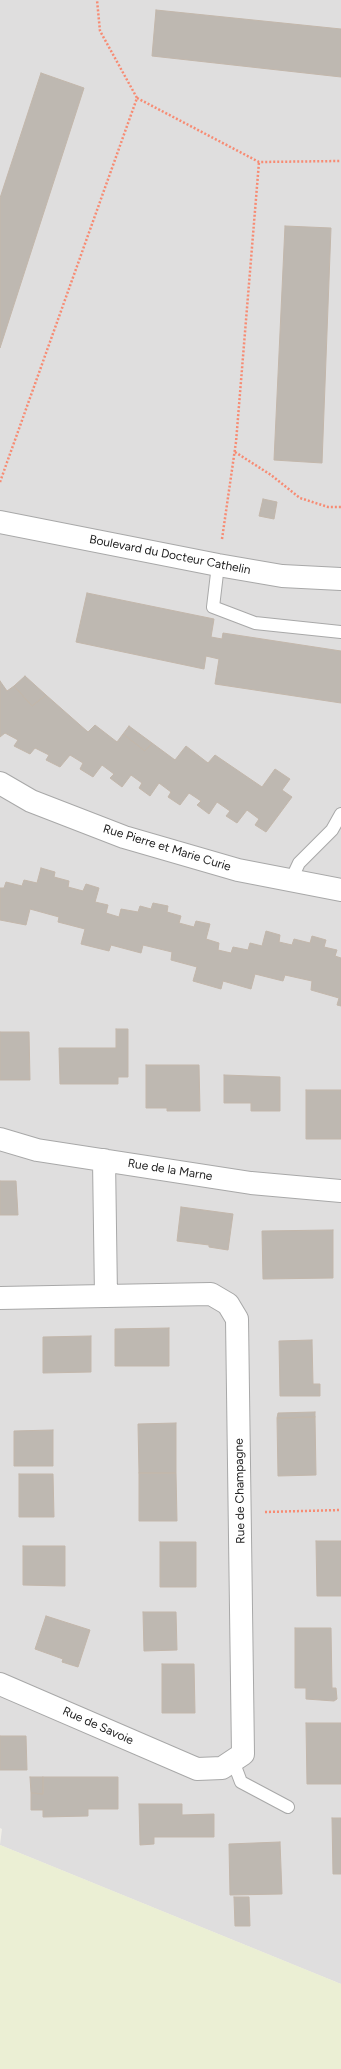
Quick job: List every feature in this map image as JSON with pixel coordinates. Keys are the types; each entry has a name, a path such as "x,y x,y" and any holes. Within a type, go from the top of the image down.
{"street":[{"name":"Boulevard du Docteur Cathelin","path":"0,522 218,565 282,576 341,579"},
{"name":"Rue Pierre et Marie Curie","path":"0,783 31,801 124,837 238,870 341,890"},
{"name":"Rue de la Marne","path":"0,1139 38,1150 251,1183 341,1191"},
{"path":"104,1160 106,1296"},
{"name":"Rue de Champagne","path":"0,1298 211,1294 228,1304 237,1319 244,1754 222,1768 197,1769"},
{"name":"Rue de Savoie","path":"0,1684 197,1769"}],"lane":[{"path":"218,565 213,607 255,623 341,632"},
{"path":"291,880 299,863 336,831 341,814"},
{"path":"233,1761 241,1782 288,1807"}],"path":[{"path":"97,0 100,31 137,98 259,162 341,161"},
{"path":"0,482 137,98"},
{"path":"218,565 235,452 259,162"},
{"path":"235,452 271,475 300,498 328,507 341,507"},
{"path":"240,1512 341,1510"}],"shaded area":[{"path":"0,0 341,0 341,1984 0,1845 2,1829 0,1828"}],"green space":[{"path":"0,1845 341,1984 341,2069 0,2069"}],"building":[{"path":"156,10 341,29 341,77 152,56"},
{"path":"41,73 84,88 0,348 0,198"},
{"path":"285,226 331,228 322,463 274,460"},
{"path":"263,499 277,502 274,519 259,516"},
{"path":"87,593 214,619 211,637 222,639 223,633 341,651 341,703 215,684 219,659 206,656 204,669 76,642"},
{"path":"25,676 46,695 32,706 14,686"},
{"path":"0,681 7,691 14,686 32,706 46,695 88,732 95,725 117,742 123,734 145,751 152,743 175,760 186,746 208,763 215,755 262,787 275,769 290,779 282,790 292,797 266,832 255,825 259,819 247,810 237,823 226,816 230,811 217,802 209,814 197,805 201,801 189,793 180,805 168,797 171,792 159,783 150,796 139,788 142,783 131,775 122,787 110,778 114,774 102,765 93,777 80,769 83,763 70,755 60,767 46,760 49,755 35,748 30,754 14,746 18,740 5,733 0,737"},
{"path":"129,726 152,743 145,751 123,734"},
{"path":"41,868 55,872 54,877 69,881 68,887 83,891 86,884 99,888 95,902 108,905 106,913 119,917 121,909 138,912 140,906 151,909 153,903 168,906 167,912 181,916 179,923 194,927 196,921 210,924 206,939 219,943 218,950 231,953 233,947 248,950 250,943 262,946 266,931 280,935 279,942 292,945 294,939 310,943 312,936 326,940 324,947 337,950 335,956 341,958 341,1006 337,1005 339,998 311,990 312,981 285,975 283,981 255,974 251,989 223,981 221,989 193,981 197,967 171,960 172,952 143,945 141,953 111,945 109,951 81,944 85,929 58,922 59,917 30,909 26,925 0,920 0,888 4,888 6,882 22,886 24,880 37,883"},
{"path":"116,1029 128,1029 128,1077 118,1077 118,1084 60,1084 59,1048 116,1048"},
{"path":"0,1032 29,1032 30,1080 0,1080"},
{"path":"146,1065 199,1065 200,1111 167,1111 167,1108 146,1108"},
{"path":"224,1075 280,1077 280,1111 251,1111 251,1103 224,1103"},
{"path":"306,1090 341,1090 341,1139 306,1139"},
{"path":"0,1181 16,1181 18,1215 0,1215"},
{"path":"181,1207 233,1214 228,1250 209,1247 209,1245 177,1241"},
{"path":"333,1230 333,1278 263,1279 262,1231"},
{"path":"169,1328 169,1366 115,1366 115,1329"},
{"path":"91,1336 91,1372 43,1373 43,1337"},
{"path":"312,1340 313,1384 320,1384 320,1396 280,1396 279,1341"},
{"path":"315,1412 315,1417 277,1418 278,1413"},
{"path":"315,1417 316,1475 278,1476 277,1418"},
{"path":"176,1423 176,1473 139,1473 138,1424"},
{"path":"53,1430 53,1466 14,1466 14,1431"},
{"path":"139,1473 176,1473 177,1521 139,1521"},
{"path":"19,1474 53,1474 54,1517 19,1517"},
{"path":"316,1541 341,1541 341,1596 317,1596"},
{"path":"160,1542 196,1542 196,1587 160,1587"},
{"path":"23,1546 65,1546 65,1586 23,1585"},
{"path":"143,1612 176,1612 177,1650 144,1651"},
{"path":"46,1616 90,1630 78,1667 62,1662 63,1659 35,1649"},
{"path":"295,1628 331,1628 332,1688 336,1688 337,1699 334,1701 306,1699 306,1688 295,1688"},
{"path":"162,1664 194,1664 195,1713 162,1713"},
{"path":"306,1723 341,1723 341,1784 307,1784"},
{"path":"0,1736 26,1736 27,1770 0,1770"},
{"path":"30,1777 43,1777 43,1794 31,1793"},
{"path":"43,1777 118,1777 118,1809 88,1809 88,1816 43,1817 43,1810 31,1810 31,1793 43,1794"},
{"path":"139,1804 182,1804 182,1815 214,1814 214,1837 154,1837 154,1844 140,1845"},
{"path":"332,1818 341,1818 341,1874 333,1874"},
{"path":"280,1842 282,1894 230,1895 229,1844"},
{"path":"234,1897 249,1897 250,1926 235,1926"}]}
